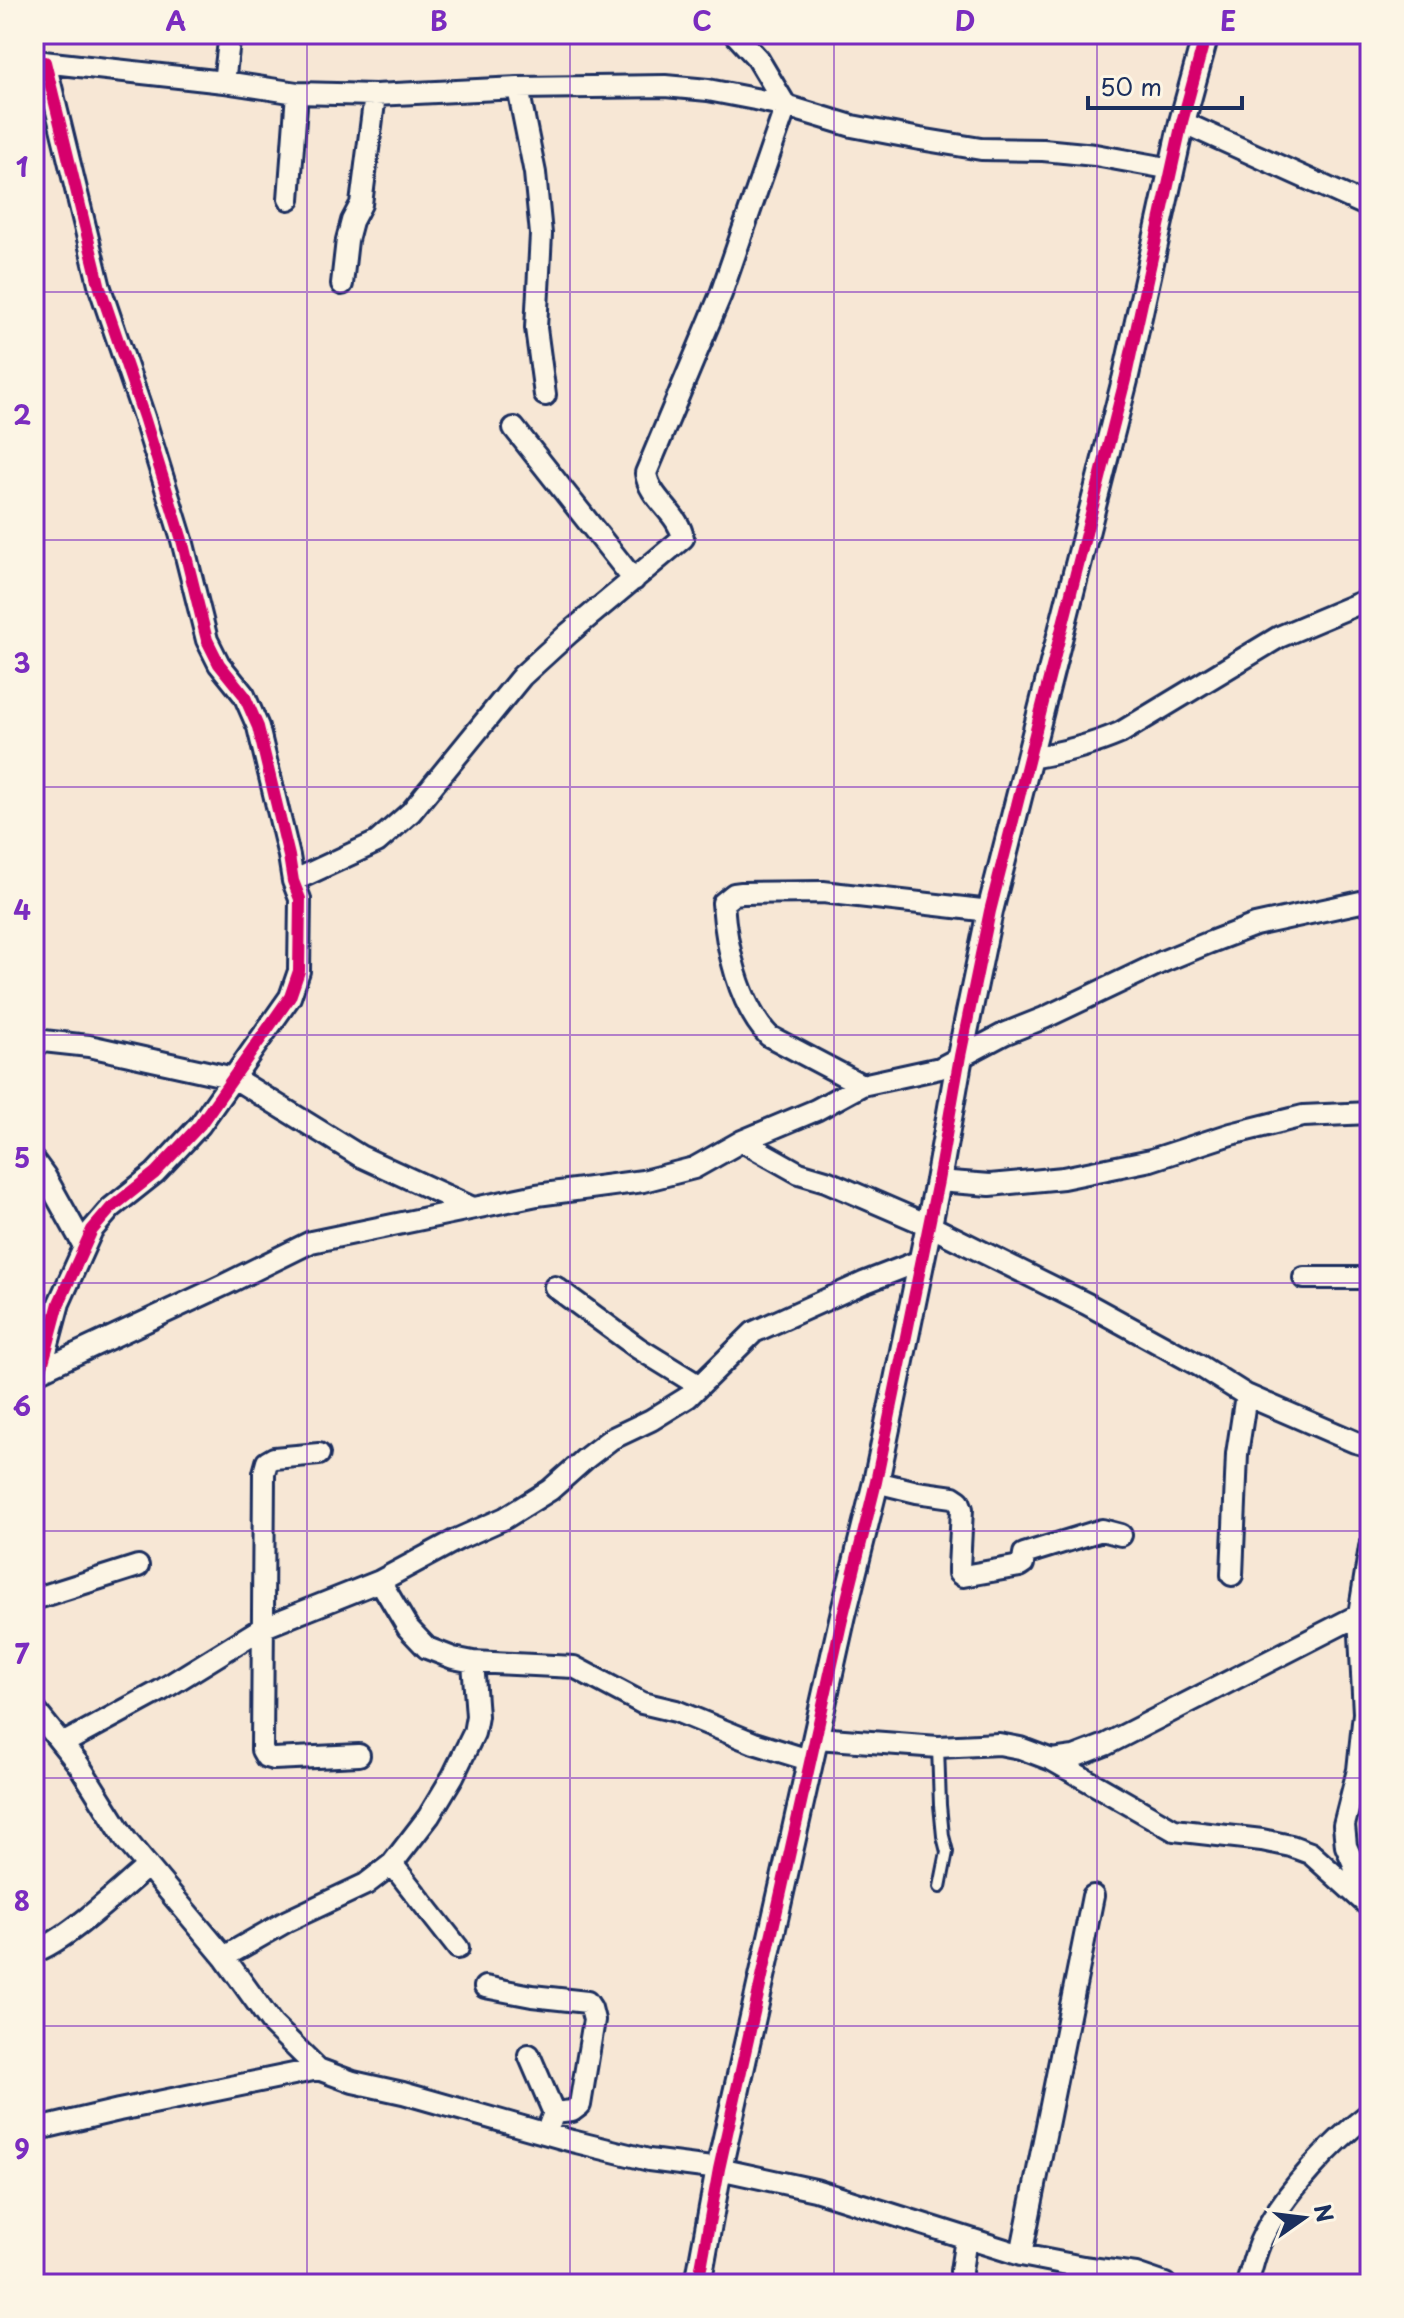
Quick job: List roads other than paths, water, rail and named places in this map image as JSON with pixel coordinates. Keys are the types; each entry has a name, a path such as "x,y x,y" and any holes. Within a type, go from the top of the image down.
{"street":[{"path":"224,82 230,34"},
{"path":"293,881 377,842 411,812 522,676 683,538 679,525 653,492 646,473 721,294 786,106 758,59 735,34"},
{"path":"698,2284 719,2169 843,1615 876,1482 990,911 1125,380 1182,122 1206,34"},
{"path":"38,1372 59,1303 92,1230 111,1208 155,1173 200,1125 290,997 299,971 300,899 293,881 258,727 244,695 219,664 207,640 182,540 100,288 40,62 297,93 375,95 518,88 665,86 708,90 786,106 852,126 920,139 981,149 1095,155 1172,169"},
{"path":"518,88 535,173 541,234 536,328 545,395"},
{"path":"289,199 297,93"},
{"path":"342,284 347,240 361,204 375,95"},
{"path":"1182,122 1370,207"},
{"path":"514,428 634,580"},
{"path":"1029,758 1094,745 1120,733 1279,637 1367,600"},
{"path":"862,1085 769,1036 759,1026 736,971 725,934 723,903 734,894 742,893 823,892 990,911"},
{"path":"38,1372 311,1242 537,1195 643,1181 694,1168 742,1141 816,1110 862,1085 940,1068 960,1056 1208,943 1255,925 1370,900"},
{"path":"34,1040 89,1046 234,1078 360,1156 473,1208"},
{"path":"938,1181 990,1185 1063,1178 1151,1160 1293,1118 1370,1113"},
{"path":"742,1141 799,1173 826,1181 928,1225 1087,1304 1246,1395 1370,1446"},
{"path":"34,1161 84,1246"},
{"path":"64,1743 160,1691 262,1628 380,1581 458,1539 505,1518 550,1490 611,1439 688,1397 754,1332 920,1261"},
{"path":"1304,1278 1370,1278"},
{"path":"555,1287 638,1348 698,1385"},
{"path":"1232,1575 1237,1454 1246,1395"},
{"path":"319,1454 274,1458 267,1462 264,1473 262,1750 266,1757 273,1759 359,1755"},
{"path":"876,1482 953,1497 959,1501 962,1509 959,1573 963,1576 1020,1566 1024,1554 1083,1534 1102,1530 1121,1535"},
{"path":"1366,1903 1346,1846 1344,1825 1364,1771 1363,1631 1370,1547"},
{"path":"34,1599 138,1566"},
{"path":"380,1581 408,1628 427,1648 453,1658 473,1662 574,1667 642,1703 676,1711 754,1743 814,1750 999,1744 1020,1748 1052,1760 1174,1830 1262,1840 1310,1853 1366,1903"},
{"path":"1052,1760 1074,1757 1105,1745 1363,1631"},
{"path":"224,1957 287,1921 366,1884 392,1864 429,1816 474,1733 477,1716 473,1662"},
{"path":"34,1709 64,1743 126,1840 224,1957 273,2025 318,2069 353,2082 649,2160 719,2169 815,2190 1021,2255 1136,2274 1165,2284"},
{"path":"392,1864 458,1948"},
{"path":"34,1952 56,1941 148,1866"},
{"path":"1021,2255 1093,1896"},
{"path":"485,1987 577,2000 587,2002 591,2008 594,2020 580,2105 572,2111 554,2113"},
{"path":"529,2055 554,2113 546,2134"},
{"path":"34,2130 318,2069"},
{"path":"1247,2284 1261,2239 1273,2218 1309,2171 1352,2126 1370,2113"},
{"path":"962,2284 966,2238"}],"lane":[{"path":"938,1747 940,1805 947,1852 940,1887"}]}
